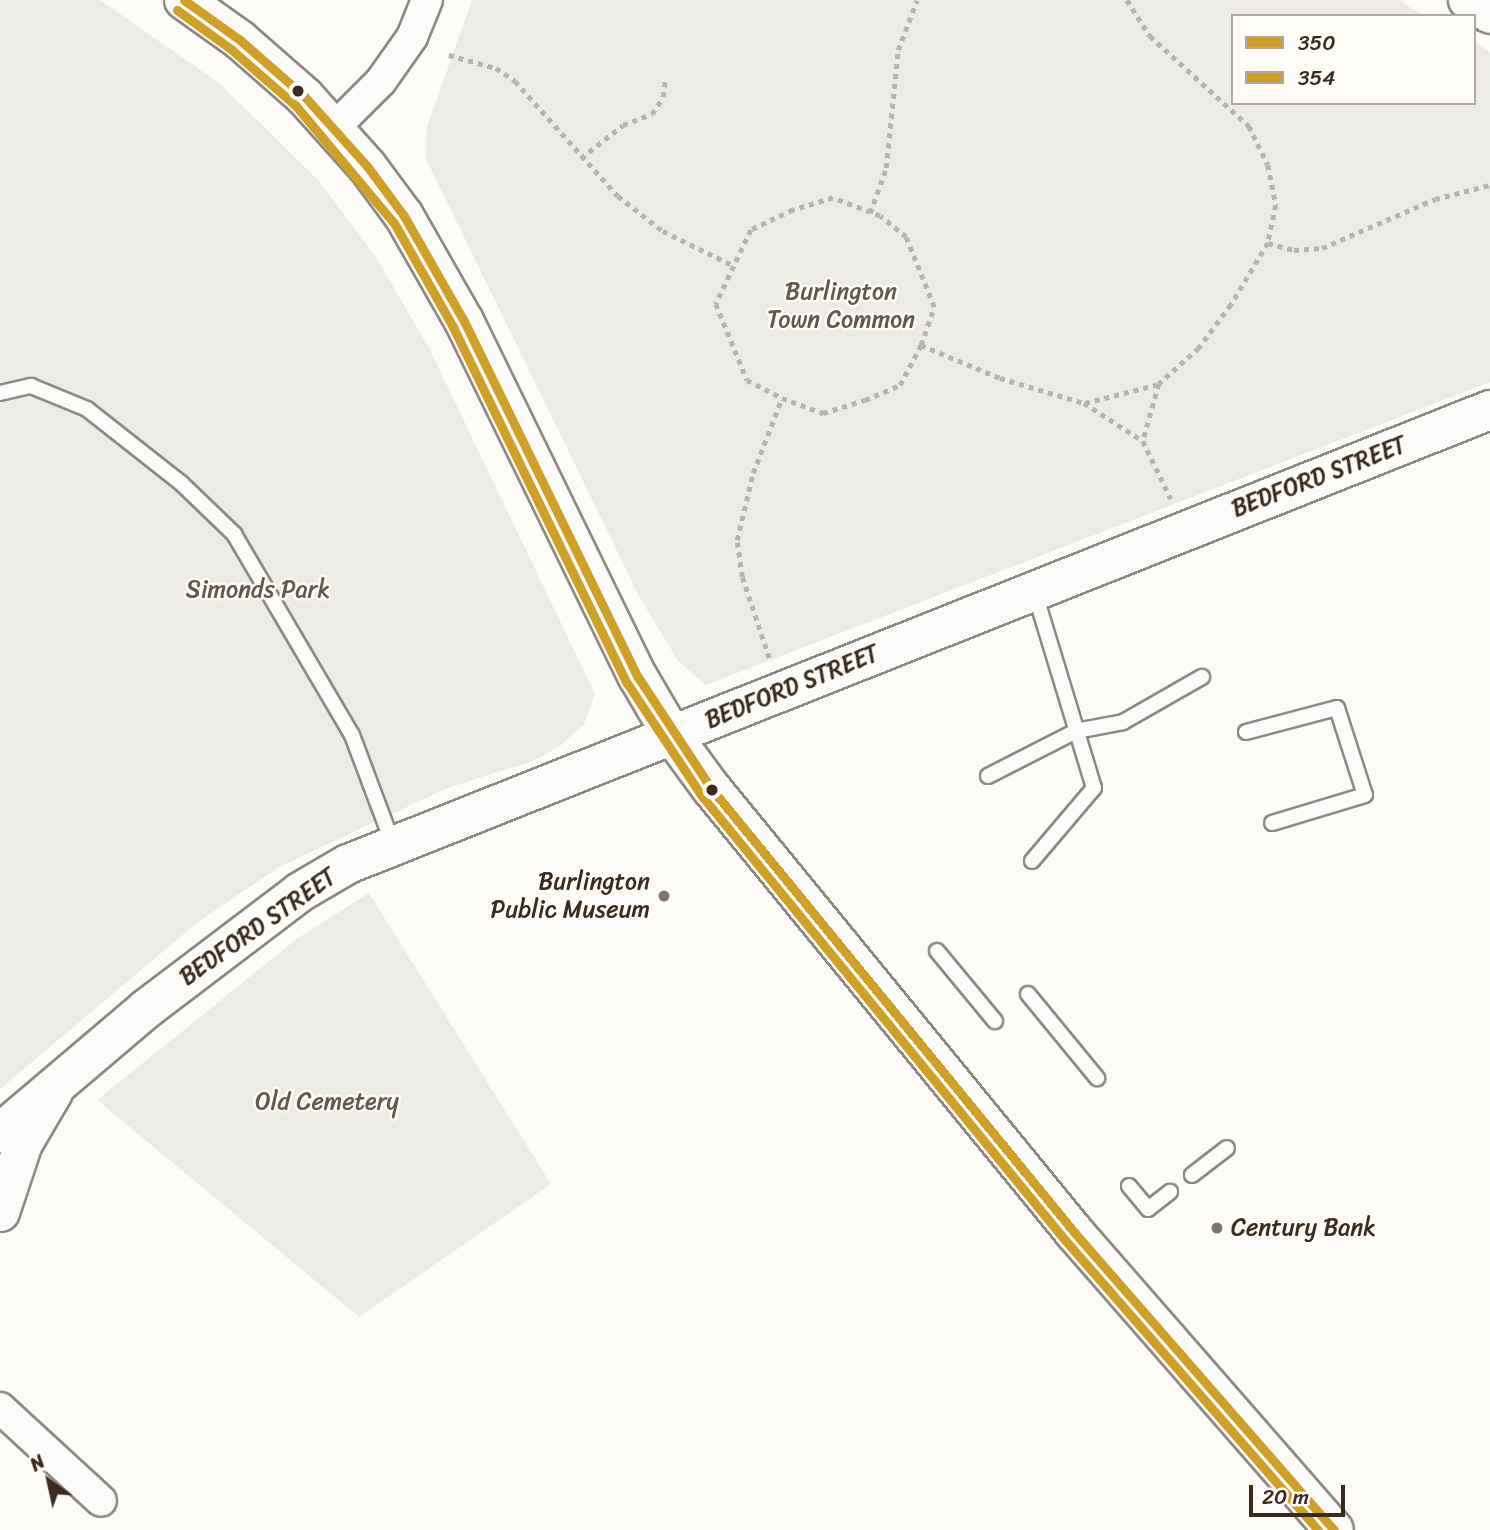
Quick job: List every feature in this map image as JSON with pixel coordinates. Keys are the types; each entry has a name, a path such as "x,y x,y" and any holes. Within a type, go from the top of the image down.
{"main road":[{"path":"184,0 272,67 334,128 392,199 423,245 615,631 672,735 774,868 1074,1232 1334,1530"},
{"path":"1468,0 1490,14"},
{"name":"BEDFORD STREET","path":"0,1133 146,1009 300,892 348,864 1033,589 1490,410"}],"street":[{"path":"334,128 381,81 412,37 427,0"},
{"path":"0,1212 23,1143 58,1083"},
{"path":"0,1408 101,1501"}],"lane":[{"path":"0,393 31,386 86,409 181,483 234,534 352,735 394,845"},
{"path":"1032,861 1094,788 1033,589"},
{"path":"988,776 1076,731 1123,722 1202,677"},
{"path":"1246,732 1337,708 1365,795 1272,823"},
{"path":"937,951 995,1021"},
{"path":"1028,994 1097,1078"},
{"path":"1192,1175 1227,1148"},
{"path":"1129,1185 1148,1209 1170,1192"}],"path":[{"path":"870,214 886,168 898,50 917,0"},
{"path":"1127,0 1150,36 1229,104 1253,133 1275,191 1268,243 1215,328 1159,384 1143,441"},
{"path":"449,55 496,68 515,81 580,158 618,196 663,231 732,265"},
{"path":"580,158 622,126 652,114 663,97 665,80"},
{"path":"1268,243 1294,250 1322,248 1435,199 1490,185"},
{"path":"830,198 870,214 902,232 921,269 934,310 921,345 900,385 828,414 782,398 747,380 716,304 732,265 751,230 793,210 830,198"},
{"path":"921,345 1000,378 1084,403 1143,441 1184,530"},
{"path":"1084,403 1159,384"},
{"path":"781,692 757,630 737,552 746,496 782,398"}],"green space":[{"name":"Simonds Park","path":"0,0 100,0 219,83 320,182 376,257 430,350 595,694 584,724 559,747 532,761 445,789 279,867 198,922 0,1089"},
{"name":"Burlington Town Common","path":"472,0 1399,0 1421,14 1231,14 1231,105 1476,105 1476,42 1490,52 1490,382 706,685 678,661 640,598 426,159 427,127"},
{"name":"Old Cemetery","path":"369,893 551,1184 359,1317 97,1100 298,938"}],"transit line":[{"name":"350","path":"184,0 240,40 305,97 367,166 404,216 464,321 638,677 711,788 1074,1232 1334,1530"},
{"name":"354","path":"177,10 232,50 296,106 394,223 453,327 627,683 701,795 1065,1240 1318,1530"}],"place":[{"name":"Burlington Public Museum","path":"664,896"},
{"name":"Century Bank","path":"1217,1228"}]}
